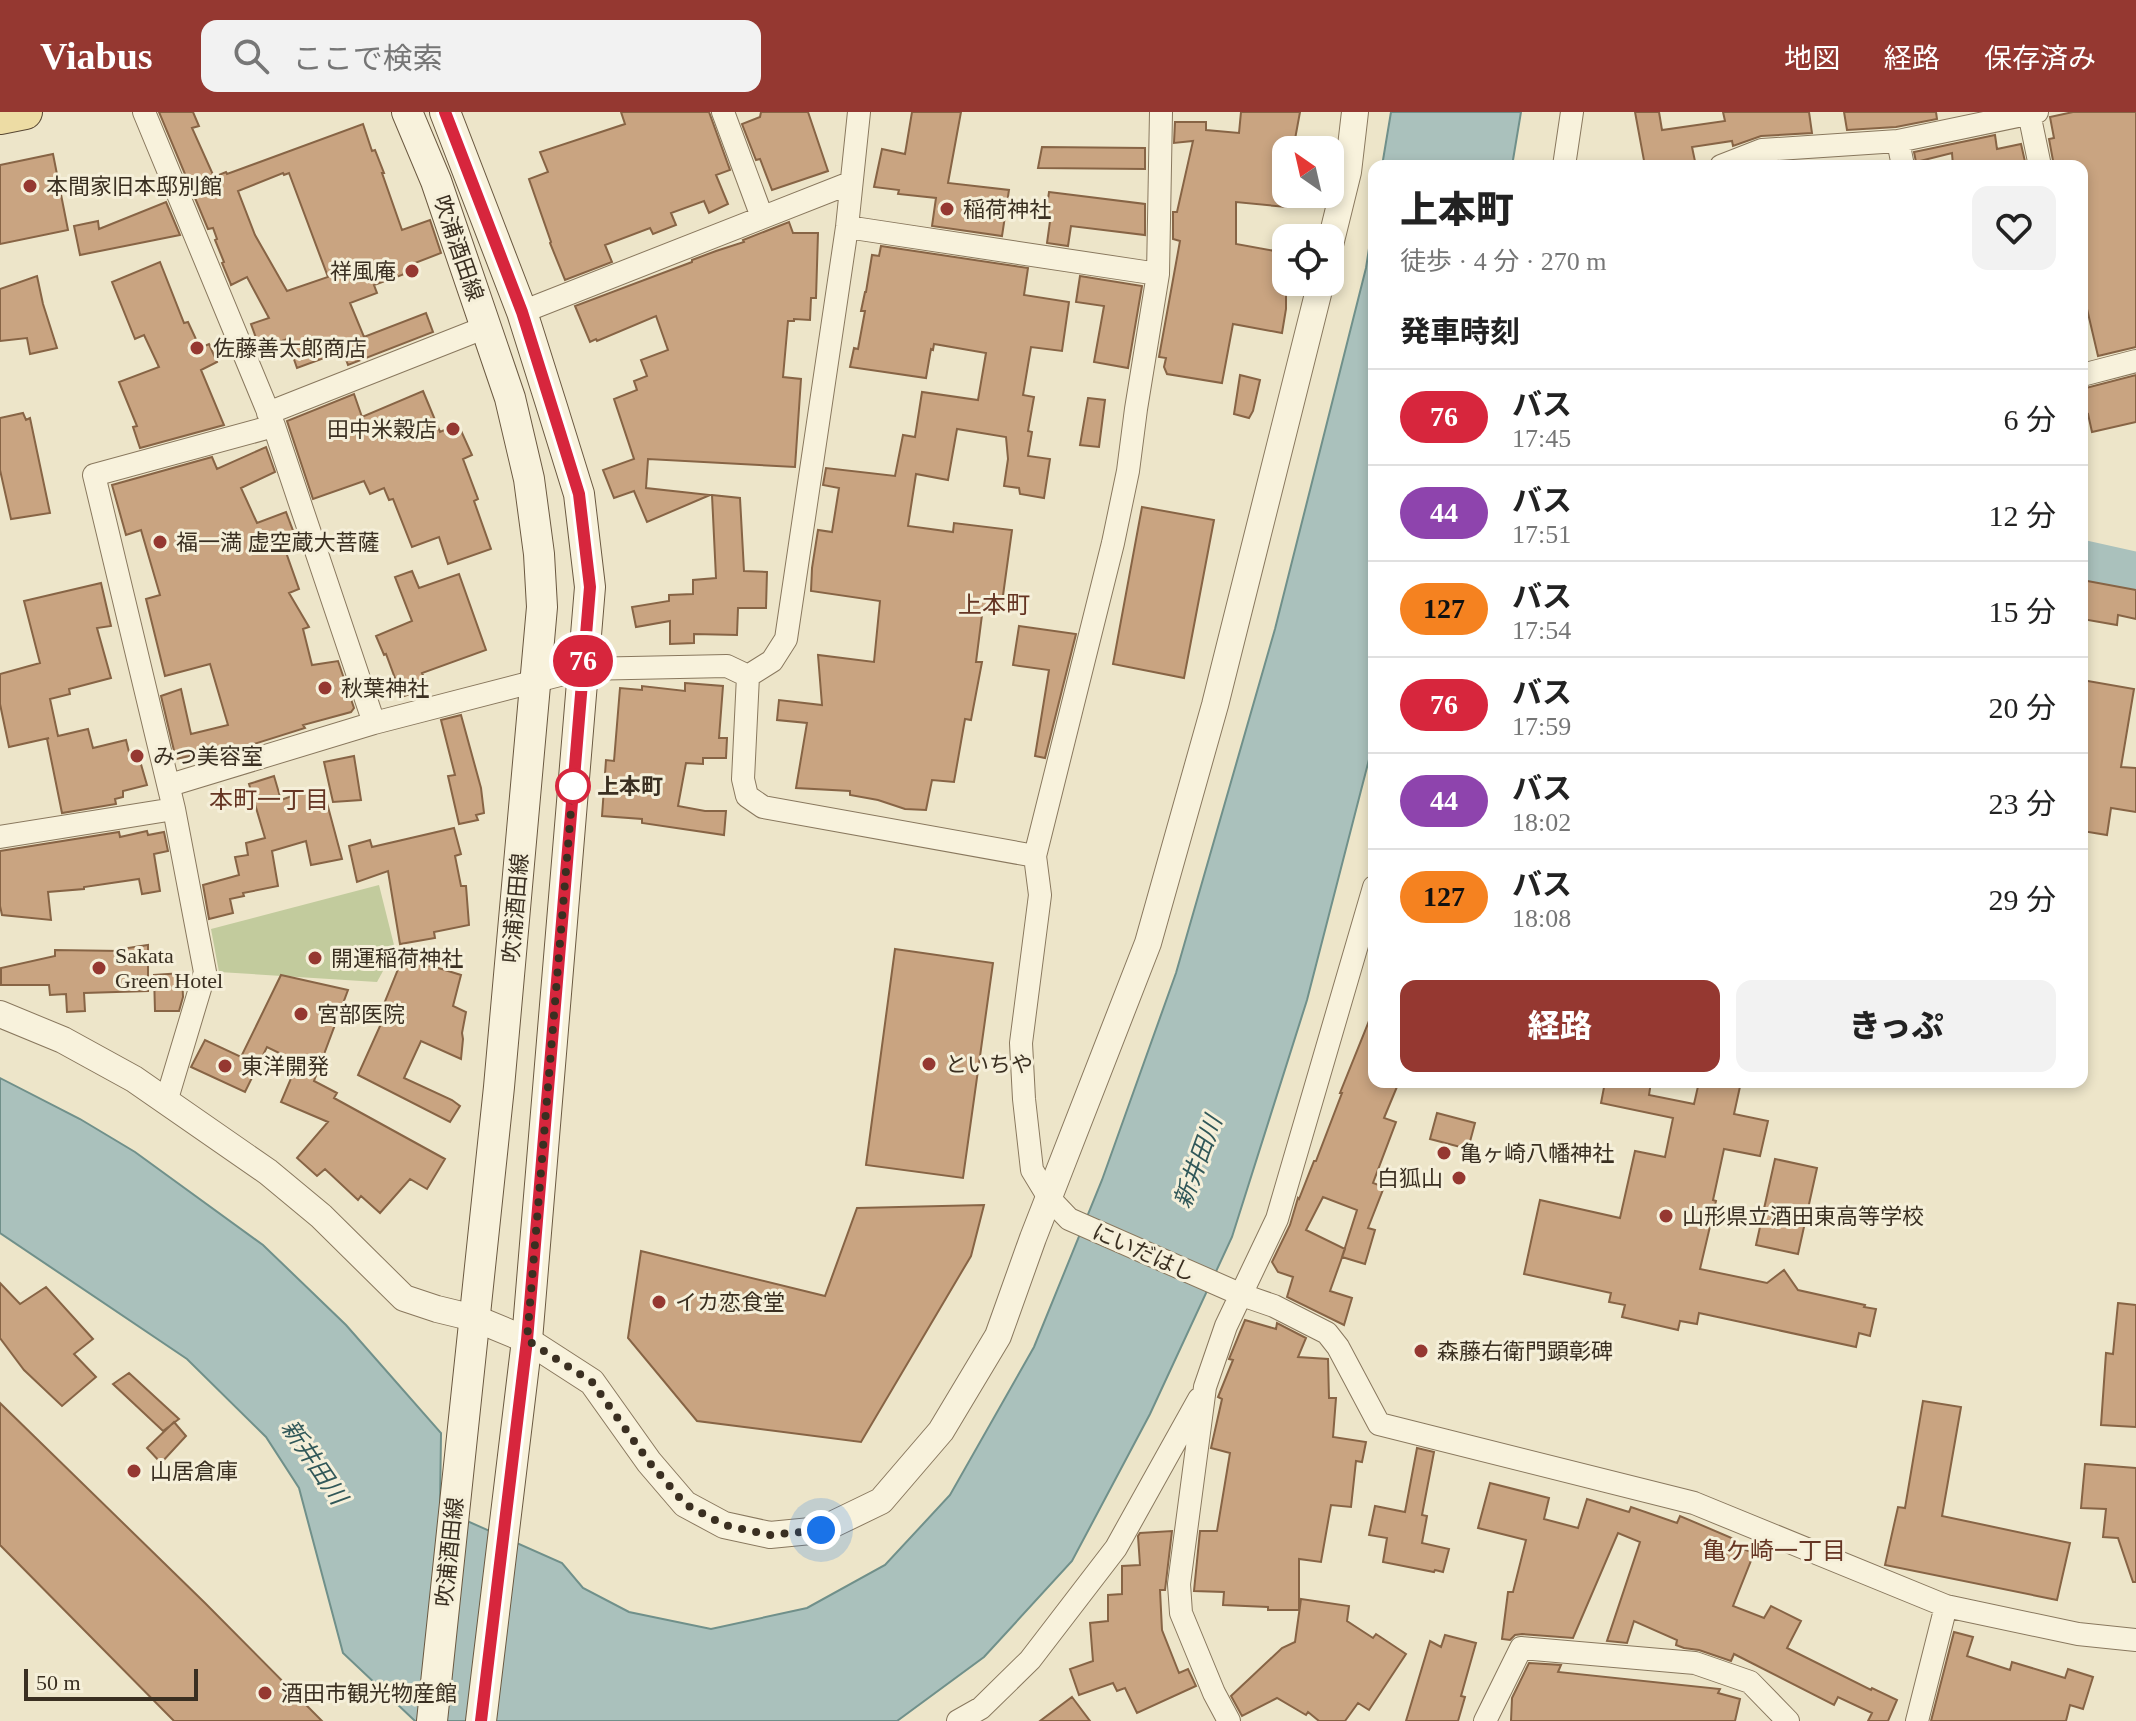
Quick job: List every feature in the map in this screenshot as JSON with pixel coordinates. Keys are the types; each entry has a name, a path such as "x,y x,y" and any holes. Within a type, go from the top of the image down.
{"main road":[{"path":"0,117 25,112"},
{"name":"吹浦酒田線","path":"407,112 436,181 510,398 529,479 542,607 500,1072 432,1721"},
{"name":"吹浦酒田線","path":"445,112 522,312 579,494 590,587 527,1340 481,1721"}],"street":[{"path":"144,112 271,419 374,723"},
{"path":"723,112 762,217"},
{"path":"748,676 772,661 786,639 847,227 859,112"},
{"path":"1049,1198 1032,1170 1021,1043 1040,895 1035,856 1128,471 1158,274 1161,112"},
{"path":"1335,224 1348,172 1355,112"},
{"path":"1565,160 1572,112"},
{"path":"1763,158 1898,141 2033,113 2039,160"},
{"path":"1898,141 1902,160"},
{"path":"522,312 850,183"},
{"path":"847,227 1158,274"},
{"path":"0,1014 63,1040 134,1079 268,1172 321,1216 404,1298 474,1318 527,1340 592,1382 649,1462 685,1504 724,1525 770,1535 821,1530 881,1501 941,1431 998,1336 1148,943 1219,690 1318,296"},
{"path":"166,1102 205,972 170,785 94,475 271,419 486,327"},
{"path":"2088,368 2136,361"},
{"path":"170,785 374,723 583,669 727,666 748,676"},
{"path":"748,676 743,779 747,796 763,807 1035,856"},
{"path":"0,837 174,809"},
{"path":"958,1721 981,1708 1030,1660 1116,1548 1205,1387 1226,1326 1277,1219 1368,908"},
{"name":"にいだはし","path":"1049,1198 1069,1219 1274,1306 1327,1333 1338,1347 1379,1424 1694,1503 1946,1606 2078,1634 2136,1640"},
{"path":"1205,1387 1179,1584 1181,1613 1229,1721"},
{"path":"1917,1721 1946,1606"},
{"path":"1485,1721 1521,1648 1695,1663 1750,1682 1788,1721"}],"green space":[{"path":"379,885 395,949 377,982 219,972 211,929"}],"water":[{"path":"1391,112 1521,112 1513,160 1383,160"},
{"name":"新井田川","path":"1368,255 1368,763 1307,1000 1232,1237 1150,1414 1072,1561 984,1657 897,1721 415,1721 343,1653 299,1488 266,1437 187,1359 0,1233 0,1078 80,1119 135,1152 263,1245 346,1325 441,1433 440,1509 562,1563 583,1588 629,1612 711,1629 807,1608 885,1565 950,1495 1034,1347 1102,1180 1176,973 1275,629"}],"building":[{"path":"159,112 193,112 199,126 192,128 214,177 363,124 384,173 402,230 430,220 441,253 407,266 410,272 374,285 377,293 350,303 364,337 426,313 433,332 348,365 343,351 297,368 287,339 260,349 251,324 269,318 247,277 231,285 213,228 208,229","holes":["289,173 328,277 287,291 255,235 238,191"]},
{"path":"621,112 709,112 730,170 716,175 728,204 709,213 704,201 671,213 676,225 653,234 650,228 605,245 612,262 565,280 529,179 548,172 540,152 625,124"},
{"path":"761,112 808,112 828,171 772,190 742,124 760,117"},
{"path":"912,112 961,112 948,183 1009,190 1002,236 932,226 936,198 898,194 899,190 874,187 882,149 905,154"},
{"path":"1241,112 1300,112 1296,136 1272,136 1272,206 1236,202 1236,244 1272,250 1272,296 1286,296 1282,333 1233,324 1222,383 1167,374 1164,367 1166,358 1159,357 1180,241 1173,239 1173,212 1177,212 1193,141 1174,143 1175,122 1206,122 1206,130 1239,133"},
{"path":"1635,112 1659,112 1662,130 1725,121 1723,112 1809,112 1812,133 1761,136 1733,146 1732,141 1692,147 1695,160 1644,160"},
{"path":"1844,112 1936,112 1937,119 1896,127 1847,130"},
{"path":"2073,112 2136,112 2136,347 2098,356 2088,313 2088,160 2053,160 2049,139 2054,138 2050,117"},
{"path":"1995,135 1997,149 2021,144 2025,160 1953,160 1952,153 1916,160 1914,152"},
{"path":"1042,147 1145,148 1145,169 1038,168"},
{"name":"本間家旧本邸別館","path":"53,154 68,230 0,244 0,165"},
{"path":"1049,192 1145,204 1145,235 1071,226 1068,246 1047,243 1051,214 1046,213"},
{"path":"166,202 180,235 80,255 74,226 98,221 99,229"},
{"path":"789,222 793,233 818,233 816,298 811,298 810,320 788,321 783,377 801,379 795,467 648,459 646,488 710,495 647,522 634,491 614,498 603,470 634,459 614,399 637,390 634,381 647,376 641,360 668,350 656,316 590,342 575,306"},
{"path":"881,246 1028,268 1024,295 1069,302 1062,351 1031,347 1023,395 1034,397 1028,431 1032,432 1028,456 1050,459 1044,498 1020,494 1019,488 1004,486 1008,459 1006,437 957,429 948,480 916,474 908,526 953,532 954,523 1012,530 1001,610 983,607 976,662 982,662 971,720 965,719 954,782 932,780 926,810 905,809 850,795 850,791 796,788 807,723 777,720 779,700 822,705 818,655 874,662 880,601 811,591 818,530 832,532 839,488 823,485 826,468 895,476 903,435 915,437 922,392 978,400 986,353 934,344 926,378 850,367 854,348 858,349 865,311 861,311 872,255 879,256"},
{"path":"160,262 184,323 188,322 200,348 209,344 217,362 201,370 224,425 140,448 133,427 137,426 119,382 159,367 144,335 135,339 112,282"},
{"path":"37,276 57,348 30,354 27,338 0,341 0,289"},
{"path":"1080,276 1142,286 1128,368 1094,362 1104,306 1076,302"},
{"path":"1240,375 1260,380 1249,418 1234,414"},
{"path":"2136,375 2136,422 2092,432 2088,387"},
{"path":"423,391 440,432 458,424 472,455 463,459 478,499 474,501 491,549 448,564 439,537 412,547 393,499 389,500 384,488 370,494 364,481 313,499 287,421 354,394 362,417"},
{"path":"1088,398 1105,400 1099,447 1080,445"},
{"path":"23,413 26,420 30,418 50,513 11,519 0,470 0,418"},
{"path":"266,447 275,472 241,488 257,523 286,512 295,536 282,541 299,589 289,593 309,627 303,629 312,665 338,661 354,708 351,712 303,725 305,728 235,750 234,746 176,759 161,696 181,689 191,734 228,725 210,664 165,676 146,599 160,595 141,530 126,535 112,485 212,457 217,469"},
{"path":"712,495 740,498 744,571 767,572 766,608 738,608 737,635 694,634 694,643 670,644 670,621 636,627 632,607 669,601 669,595 693,594 693,580 716,578"},
{"path":"1142,507 1214,520 1184,678 1113,664"},
{"path":"412,571 419,588 459,574 486,650 422,673 428,687 402,697 376,636 412,621 395,577"},
{"path":"2088,581 2136,590 2136,619 2118,615 2117,625 2088,620"},
{"path":"101,583 111,626 97,628 111,678 69,689 70,694 50,699 58,736 88,729 93,748 126,740 130,756 138,754 147,785 123,791 123,797 115,799 116,804 62,813 49,738 9,747 0,704 0,674 40,663 24,601"},
{"path":"1019,626 1076,634 1045,758 1035,756 1049,670 1013,665"},
{"path":"2088,681 2134,689 2121,767 2136,768 2136,812 2111,808 2107,835 2088,832"},
{"path":"685,683 723,686 719,738 727,738 726,758 703,758 703,764 686,763 678,806 726,811 724,835 642,823 642,819 602,816 606,760 614,761 620,688 642,690 642,686 685,691"},
{"path":"461,715 481,788 484,813 476,815 478,820 459,824 448,776 455,775 441,720"},
{"path":"354,756 361,800 333,802 324,762"},
{"path":"274,776 281,800 323,788 342,859 311,865 306,841 272,851 278,886 230,899 233,913 209,919 203,885 239,875 235,857 248,855 246,843 265,838 249,784"},
{"path":"454,828 461,854 455,856 461,886 466,886 469,925 434,932 435,938 400,944 388,871 357,882 349,846 370,840 372,847"},
{"path":"147,831 148,835 164,832 168,851 154,854 160,891 142,894 139,879 48,892 51,920 2,915 0,851 119,832 120,837"},
{"path":"148,945 148,991 84,993 85,1011 67,1012 66,994 50,995 49,985 1,985 1,968 55,956 55,950 121,951"},
{"name":"といちや","path":"895,949 993,963 963,1178 866,1165"},
{"path":"403,957 461,975 453,1006 466,1012 461,1059 421,1041 404,1078 460,1106 450,1122 358,1075 389,1006 384,1004"},
{"path":"182,973 183,997 179,1011 155,1011 154,975"},
{"path":"281,975 348,990 314,1081 337,1093 334,1098 445,1159 427,1189 410,1179 380,1213 361,1196 358,1200 325,1169 317,1176 297,1158 328,1122 281,1102 298,1062 267,1047 245,1092 191,1067 205,1040 241,1057"},
{"path":"1368,1023 1368,1088 1396,1088 1384,1118 1396,1122 1373,1183 1384,1187 1368,1228 1375,1230 1365,1264 1342,1257 1330,1291 1352,1298 1344,1325 1287,1297 1293,1277 1278,1272 1272,1262 1316,1161","holes":["1323,1197 1357,1210 1345,1249 1306,1230"]},
{"name":"山形県立酒田東高等学校","path":"1604,1088 1650,1088 1649,1095 1694,1104 1698,1088 1740,1088 1734,1114 1768,1121 1760,1156 1724,1149 1700,1269 1767,1283 1784,1270 1798,1290 1876,1309 1870,1336 1859,1333 1856,1347 1699,1313 1697,1324 1680,1321 1678,1330 1622,1317 1625,1305 1609,1302 1611,1293 1524,1274 1540,1200 1620,1218 1635,1151 1665,1157 1673,1118 1601,1103"},
{"path":"1437,1113 1475,1123 1468,1149 1430,1139"},
{"path":"1775,1159 1817,1168 1798,1254 1756,1245"},
{"path":"984,1205 971,1256 861,1442 697,1421 628,1338 641,1251 825,1296 857,1208"},
{"path":"0,1283 20,1304 46,1287 93,1339 74,1354 96,1377 62,1406 24,1370 0,1338"},
{"path":"2118,1303 2136,1305 2136,1427 2101,1425 2106,1353 2113,1354"},
{"path":"1245,1320 1276,1329 1277,1323 1306,1338 1298,1357 1328,1359 1329,1398 1336,1398 1333,1437 1366,1442 1362,1462 1356,1461 1351,1507 1331,1505 1321,1562 1299,1559 1299,1610 1223,1605 1224,1592 1194,1591 1200,1531 1217,1531 1230,1453 1211,1448 1222,1399 1218,1397"},
{"path":"129,1373 179,1419 163,1431 113,1384"},
{"path":"1923,1401 1961,1407 1942,1516 2070,1543 2057,1600 1885,1565 1898,1507 1905,1508"},
{"path":"0,1403 322,1721 174,1721 0,1545"},
{"path":"174,1422 186,1436 161,1463 147,1448"},
{"path":"1417,1448 1434,1452 1422,1515 1427,1516 1422,1543 1449,1549 1443,1572 1383,1562 1387,1538 1369,1535 1375,1506 1405,1512"},
{"path":"2085,1464 2136,1468 2136,1582 2133,1582 2118,1538 2103,1537 2106,1509 2081,1508"},
{"path":"1490,1483 1549,1498 1544,1519 1578,1528 1587,1499 1629,1512 1631,1507 1677,1523 1680,1516 1734,1539 1732,1545 1754,1553 1733,1606 1764,1618 1771,1606 1801,1621 1787,1648 1897,1700 1888,1721 1868,1721 1872,1713 1838,1697 1834,1705 1734,1654 1731,1661 1684,1648 1676,1645 1677,1640 1634,1621 1627,1643 1607,1641 1640,1542 1618,1533 1573,1638 1522,1634 1510,1640 1502,1639 1508,1592 1513,1592 1526,1540 1478,1528"},
{"path":"1172,1531 1165,1590 1160,1590 1162,1630 1179,1673 1188,1669 1196,1686 1137,1713 1125,1688 1117,1691 1113,1683 1079,1695 1070,1669 1093,1661 1090,1623 1108,1621 1108,1595 1122,1594 1122,1566 1140,1565 1138,1536 1140,1533"},
{"path":"1301,1599 1349,1606 1347,1621 1373,1638 1376,1634 1406,1654 1369,1710 1358,1703 1345,1721 1319,1721 1308,1712 1306,1715 1277,1698 1242,1716 1231,1696 1282,1648 1295,1642"},
{"path":"1954,1632 1973,1637 1967,1656 2010,1670 2012,1662 2065,1678 2068,1669 2093,1677 2083,1709 2070,1705 2066,1721 1931,1721"},
{"path":"1445,1635 1476,1643 1461,1696 1465,1697 1458,1721 1406,1721 1430,1641 1441,1647"},
{"path":"1529,1663 1561,1665 1558,1672 1720,1689 1718,1693 1740,1699 1735,1721 1511,1721 1512,1698"},
{"path":"1072,1697 1090,1721 1040,1721"}],"waterway":[{"path":"2088,562 2136,573"}],"bus line":[{"name":"76","path":"445,112 522,312 579,494 590,587 527,1340 481,1721"}],"place":[{"name":"本間家旧本邸別館","path":"30,186"},
{"name":"稲荷神社","path":"947,209"},
{"name":"祥風庵","path":"412,271"},
{"name":"佐藤善太郎商店","path":"197,348"},
{"name":"田中米穀店","path":"453,429"},
{"name":"福一満 虚空蔵大菩薩","path":"160,542"},
{"name":"秋葉神社","path":"325,688"},
{"name":"みつ美容室","path":"137,756"},
{"name":"上本町","path":"573,786"},
{"name":"開運稲荷神社","path":"315,958"},
{"name":"Sakata Green Hotel","path":"99,968"},
{"name":"宮部医院","path":"301,1014"},
{"name":"といちや","path":"929,1064"},
{"name":"東洋開発","path":"225,1066"},
{"name":"亀ヶ崎八幡神社","path":"1444,1153"},
{"name":"白狐山","path":"1459,1178"},
{"name":"山形県立酒田東高等学校","path":"1666,1216"},
{"name":"イカ恋食堂","path":"659,1302"},
{"name":"森藤右衛門顕彰碑","path":"1421,1351"},
{"name":"山居倉庫","path":"134,1471"},
{"name":"酒田市観光物産館","path":"265,1693"}],"district":[{"name":"上本町","path":"994,605"},
{"name":"本町一丁目","path":"269,800"},
{"name":"亀ケ崎一丁目","path":"1774,1551"}],"route":[{"path":"573,786 527,1340 592,1382 649,1462 685,1504 724,1525 770,1535 821,1530"}]}
